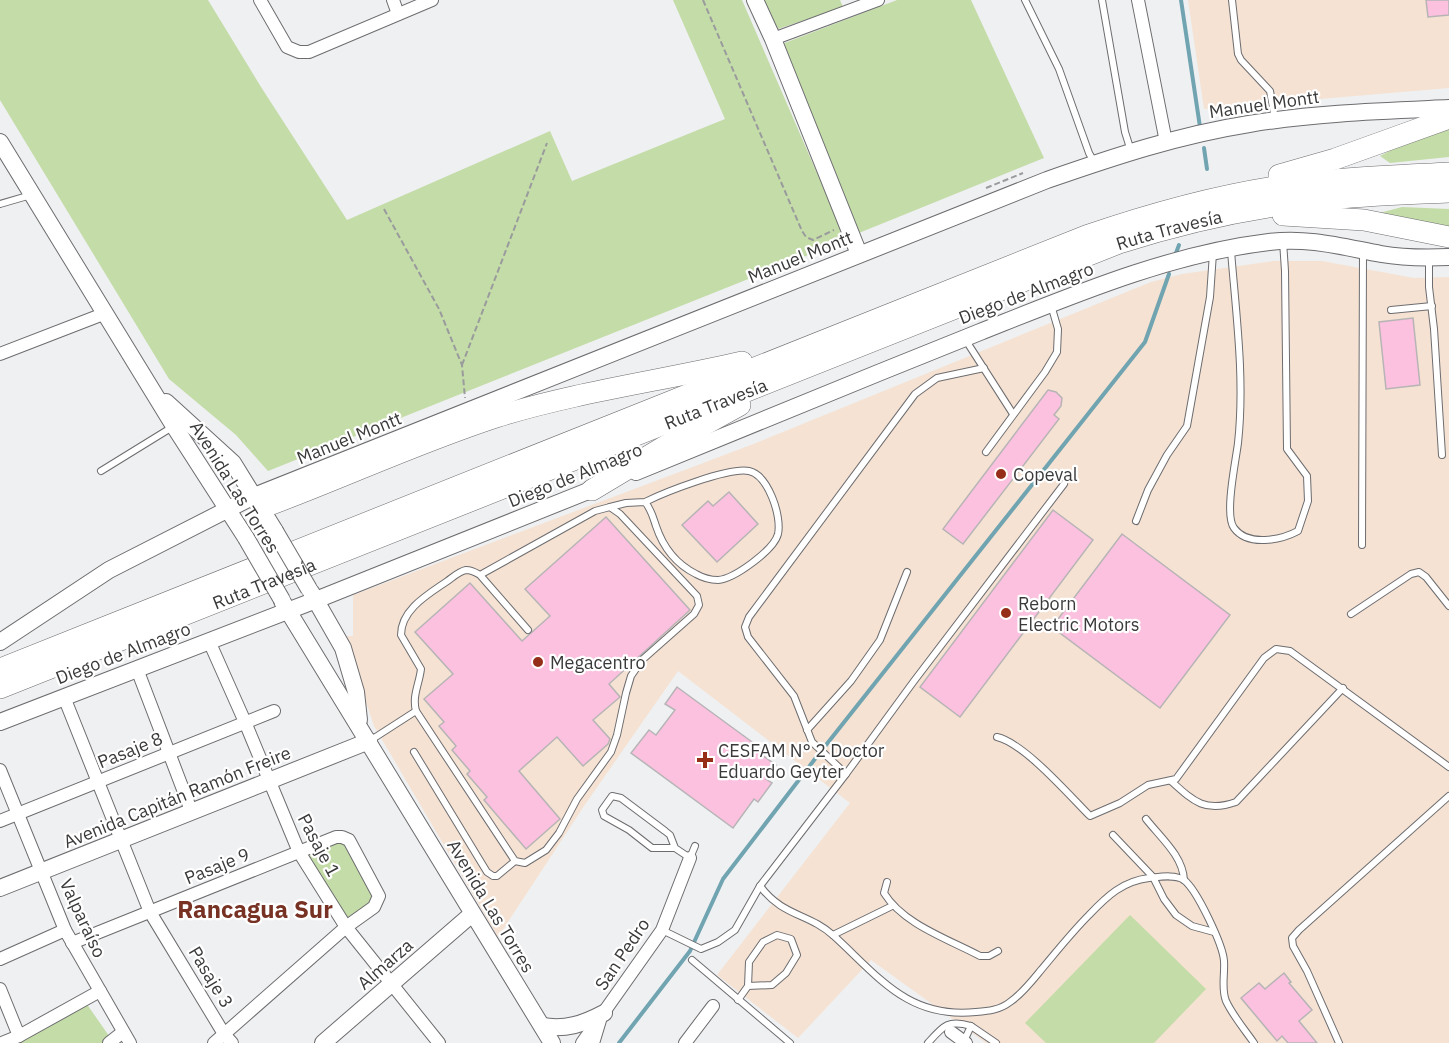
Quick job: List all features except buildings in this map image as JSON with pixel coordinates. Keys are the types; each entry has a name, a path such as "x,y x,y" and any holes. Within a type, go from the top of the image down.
{"highway":[{"path":"1216,207 1255,182 1335,159 1449,118"},
{"name":"Ruta Travesía","path":"1216,207 1312,182 1449,173"},
{"name":"Ruta Travesía","path":"0,688 811,355 1086,236 1160,212 1449,192"},
{"path":"1216,207 1281,215 1364,220 1449,237"},
{"path":"592,490 811,355"},
{"path":"258,502 496,417 579,396 811,355"},
{"name":"Ruta Travesía","path":"0,669 811,355"}],"main road":[{"path":"755,0 773,39 859,254"},
{"name":"Manuel Montt","path":"2,637 109,570 189,530 466,412 859,254 1095,163 1131,151 1215,130 1275,120 1338,113 1449,108"},
{"name":"Avenida Las Torres","path":"0,142 174,426 246,538 552,1043"},
{"name":"Diego de Almagro","path":"0,722 209,640 285,605 592,490 965,338 1129,275 1230,248 1283,240 1323,242 1399,256 1449,257"},
{"name":"Avenida Las Torres","path":"152,390 233,463 258,502 343,648 356,692 364,734"},
{"name":"Avenida Capitán Ramón Freire","path":"0,888 269,782 364,734"},
{"name":"Almarza","path":"329,1041 472,914"},
{"path":"542,1026 571,1027 601,1016"},
{"path":"591,1043 601,1016"}],"street":[{"path":"260,0 287,47 299,52 309,52 432,0"},
{"path":"393,0 398,14"},
{"path":"773,39 879,0"},
{"path":"1138,0 1166,142"},
{"path":"0,354 106,313"},
{"name":"Pasaje 1","path":"209,640 299,852 346,927 439,1043"},
{"path":"137,669 192,813"},
{"name":"Pasaje 3","path":"64,697 150,912 228,1038"},
{"name":"Pasaje 8","path":"0,821 274,711"},
{"name":"Valparaíso","path":"0,770 65,930 127,1037"},
{"name":"Pasaje 9","path":"72,943 336,837 349,840 379,896 374,907 346,927"},
{"name":"San Pedro","path":"582,1043 666,932 692,852"},
{"path":"214,1043 228,1038 346,927"},
{"path":"0,959 65,930"},
{"path":"0,989 19,1036"},
{"path":"2,1043 100,992"},
{"path":"685,1043 713,1006"},
{"path":"951,1032 965,1042"},
{"path":"109,1043 127,1037"}],"lane":[{"path":"1025,0 1059,69 1089,153 1095,163"},
{"path":"1102,0 1125,132 1131,151"},
{"path":"1238,0 1232,4 1238,54 1240,60 1270,92 1275,120"},
{"path":"0,204 32,194"},
{"path":"1230,248 1240,374 1240,422 1230,513 1233,528 1245,537 1266,540 1286,537 1298,531 1308,501 1307,476 1287,449 1283,240"},
{"path":"1362,545 1363,250"},
{"path":"1136,521 1148,490 1167,455 1187,426 1210,297 1213,252"},
{"path":"1429,257 1442,455"},
{"path":"986,452 1057,352 1058,329 1050,304"},
{"path":"1391,310 1432,306"},
{"path":"965,338 1013,414"},
{"path":"846,774 812,742 795,696 748,637 745,627 749,617 915,394 937,378 984,368"},
{"path":"101,471 174,426"},
{"path":"480,575 595,511 626,503 645,502 670,490 738,471 752,471 765,483 774,499 778,516 778,534 771,546 758,558 720,580 710,579 698,575 674,559 665,547 645,502"},
{"path":"666,932 701,949 735,930 760,886 1064,484"},
{"path":"528,630 480,575 472,570 464,570 424,597 410,610 402,623 401,636 421,669 415,693 416,711 515,861 525,863 546,850 559,833 577,800 611,752 631,676 642,660 694,614 699,605 697,596 620,514 610,507"},
{"path":"807,730 851,681 880,640 907,572"},
{"path":"1351,614 1411,574 1419,572 1426,577 1449,606"},
{"path":"997,737 1006,739 1020,750 1090,816 1120,803 1148,785 1176,779 1264,658 1276,649 1290,651 1449,766"},
{"path":"1171,781 1192,800 1202,804 1222,807 1236,802 1343,688"},
{"path":"364,734 416,711"},
{"path":"414,752 487,872 497,876 515,861"},
{"path":"675,848 670,835 621,798 612,796 605,805 604,816 629,830 651,848 675,848 692,852"},
{"path":"1339,1043 1307,971 1293,946 1293,938 1299,930 1449,796"},
{"path":"1146,819 1178,858 1183,869 1184,880 1200,901 1221,946 1226,1000 1254,1043"},
{"path":"1113,835 1153,877 1164,899 1176,915 1191,926 1214,932"},
{"path":"760,886 779,906 814,922 833,935 882,983 919,1006 960,1014 993,1011 1009,1004 1023,992 1078,926 1102,901 1121,886 1134,879 1153,877 1173,876 1184,880"},
{"path":"887,882 884,893 892,906 909,919 980,956 989,956 998,951"},
{"path":"833,935 892,906"},
{"path":"738,1000 748,986 749,962 763,942 777,935 790,939 797,955 786,973 772,985 748,986"},
{"path":"692,960 790,1043"},
{"path":"928,1043 947,1024 960,1023 971,1026 996,1043"},
{"path":"965,1042 971,1026"}],"path":[{"path":"703,0 802,231 806,237 813,240 847,223"},
{"path":"462,364 547,143"},
{"path":"384,209 439,309 462,364 466,412"}],"shaded area":[{"path":"1188,0 1449,0 1449,88 1204,109"},
{"path":"1274,261 1322,261 1414,278 1449,277 1449,1043 986,1043 871,960 798,1038 717,975 850,803 678,671 584,806 498,937 374,726 344,636 353,636 353,595 751,445 1151,282 1182,274"}],"green space":[{"path":"0,0 208,0 347,220 550,131 572,181 725,119 673,0 742,0 846,240 268,471 236,435 169,379 0,100"},
{"path":"764,0 840,0 843,7 778,29"},
{"path":"897,0 971,0 1044,158 854,235 774,47"},
{"path":"1449,128 1449,157 1390,163 1380,156 1397,147"},
{"path":"1402,207 1449,209 1449,229 1372,215"},
{"path":"342,837 379,896 346,927 299,852"},
{"path":"1130,915 1206,989 1154,1043 1046,1043 1025,1023"},
{"path":"86,1003 114,1043 11,1043"}],"waterway":[{"path":"1181,0 1200,127"},
{"path":"1204,148 1207,169"},
{"path":"1176,253 1179,245"},
{"path":"826,745 1145,342 1169,274"},
{"path":"619,1043 690,951 723,879 818,755"}],"place":[{"name":"Copeval","path":"1001,474"},
{"name":"Reborn Electric Motors","path":"1006,613"},
{"name":"Megacentro","path":"538,662"},
{"name":"CESFAM N° 2 Doctor Eduardo Geyter","path":"705,760"}],"district":[{"name":"Rancagua Sur","path":"255,909"}]}
